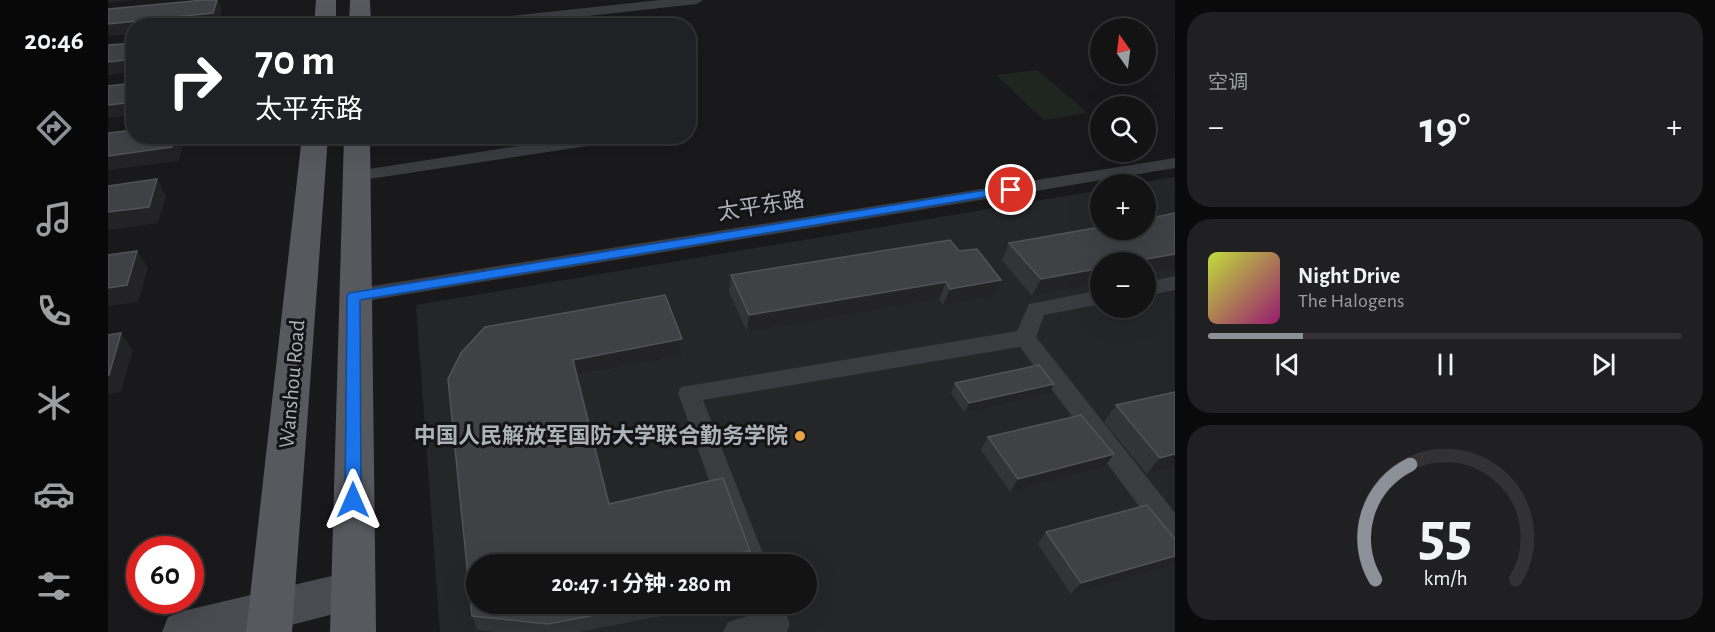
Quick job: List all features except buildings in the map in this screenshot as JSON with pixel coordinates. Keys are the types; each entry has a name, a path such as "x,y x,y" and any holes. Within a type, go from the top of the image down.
{"main road":[{"path":"325,18 326,0"},
{"path":"360,0 360,18"},
{"name":"Wanshou Road","path":"270,622 314,144"},
{"path":"353,611 357,144"}],"street":[{"path":"507,18 589,6 697,0"},
{"path":"356,176 567,144"},
{"name":"太平东路","path":"354,296 1175,163"},
{"path":"1156,287 1175,283"},
{"path":"1024,338 1036,309 1090,299"},
{"path":"1024,338 1175,533"},
{"path":"749,554 688,393 1024,338"},
{"path":"183,632 353,611"},
{"path":"738,632 776,624 772,614"}],"shaded area":[{"path":"1037,70 1088,113 1044,120 996,75"},
{"name":"中国人民解放军国防大学联合勤务学院","path":"1175,177 1175,632 440,632 416,305 1090,192 1090,240 1156,240 1156,180"}],"place":[{"name":"中国人民解放军国防大学联合勤务学院","path":"800,436"}],"route":[{"path":"353,500 354,296 1011,190"}]}
